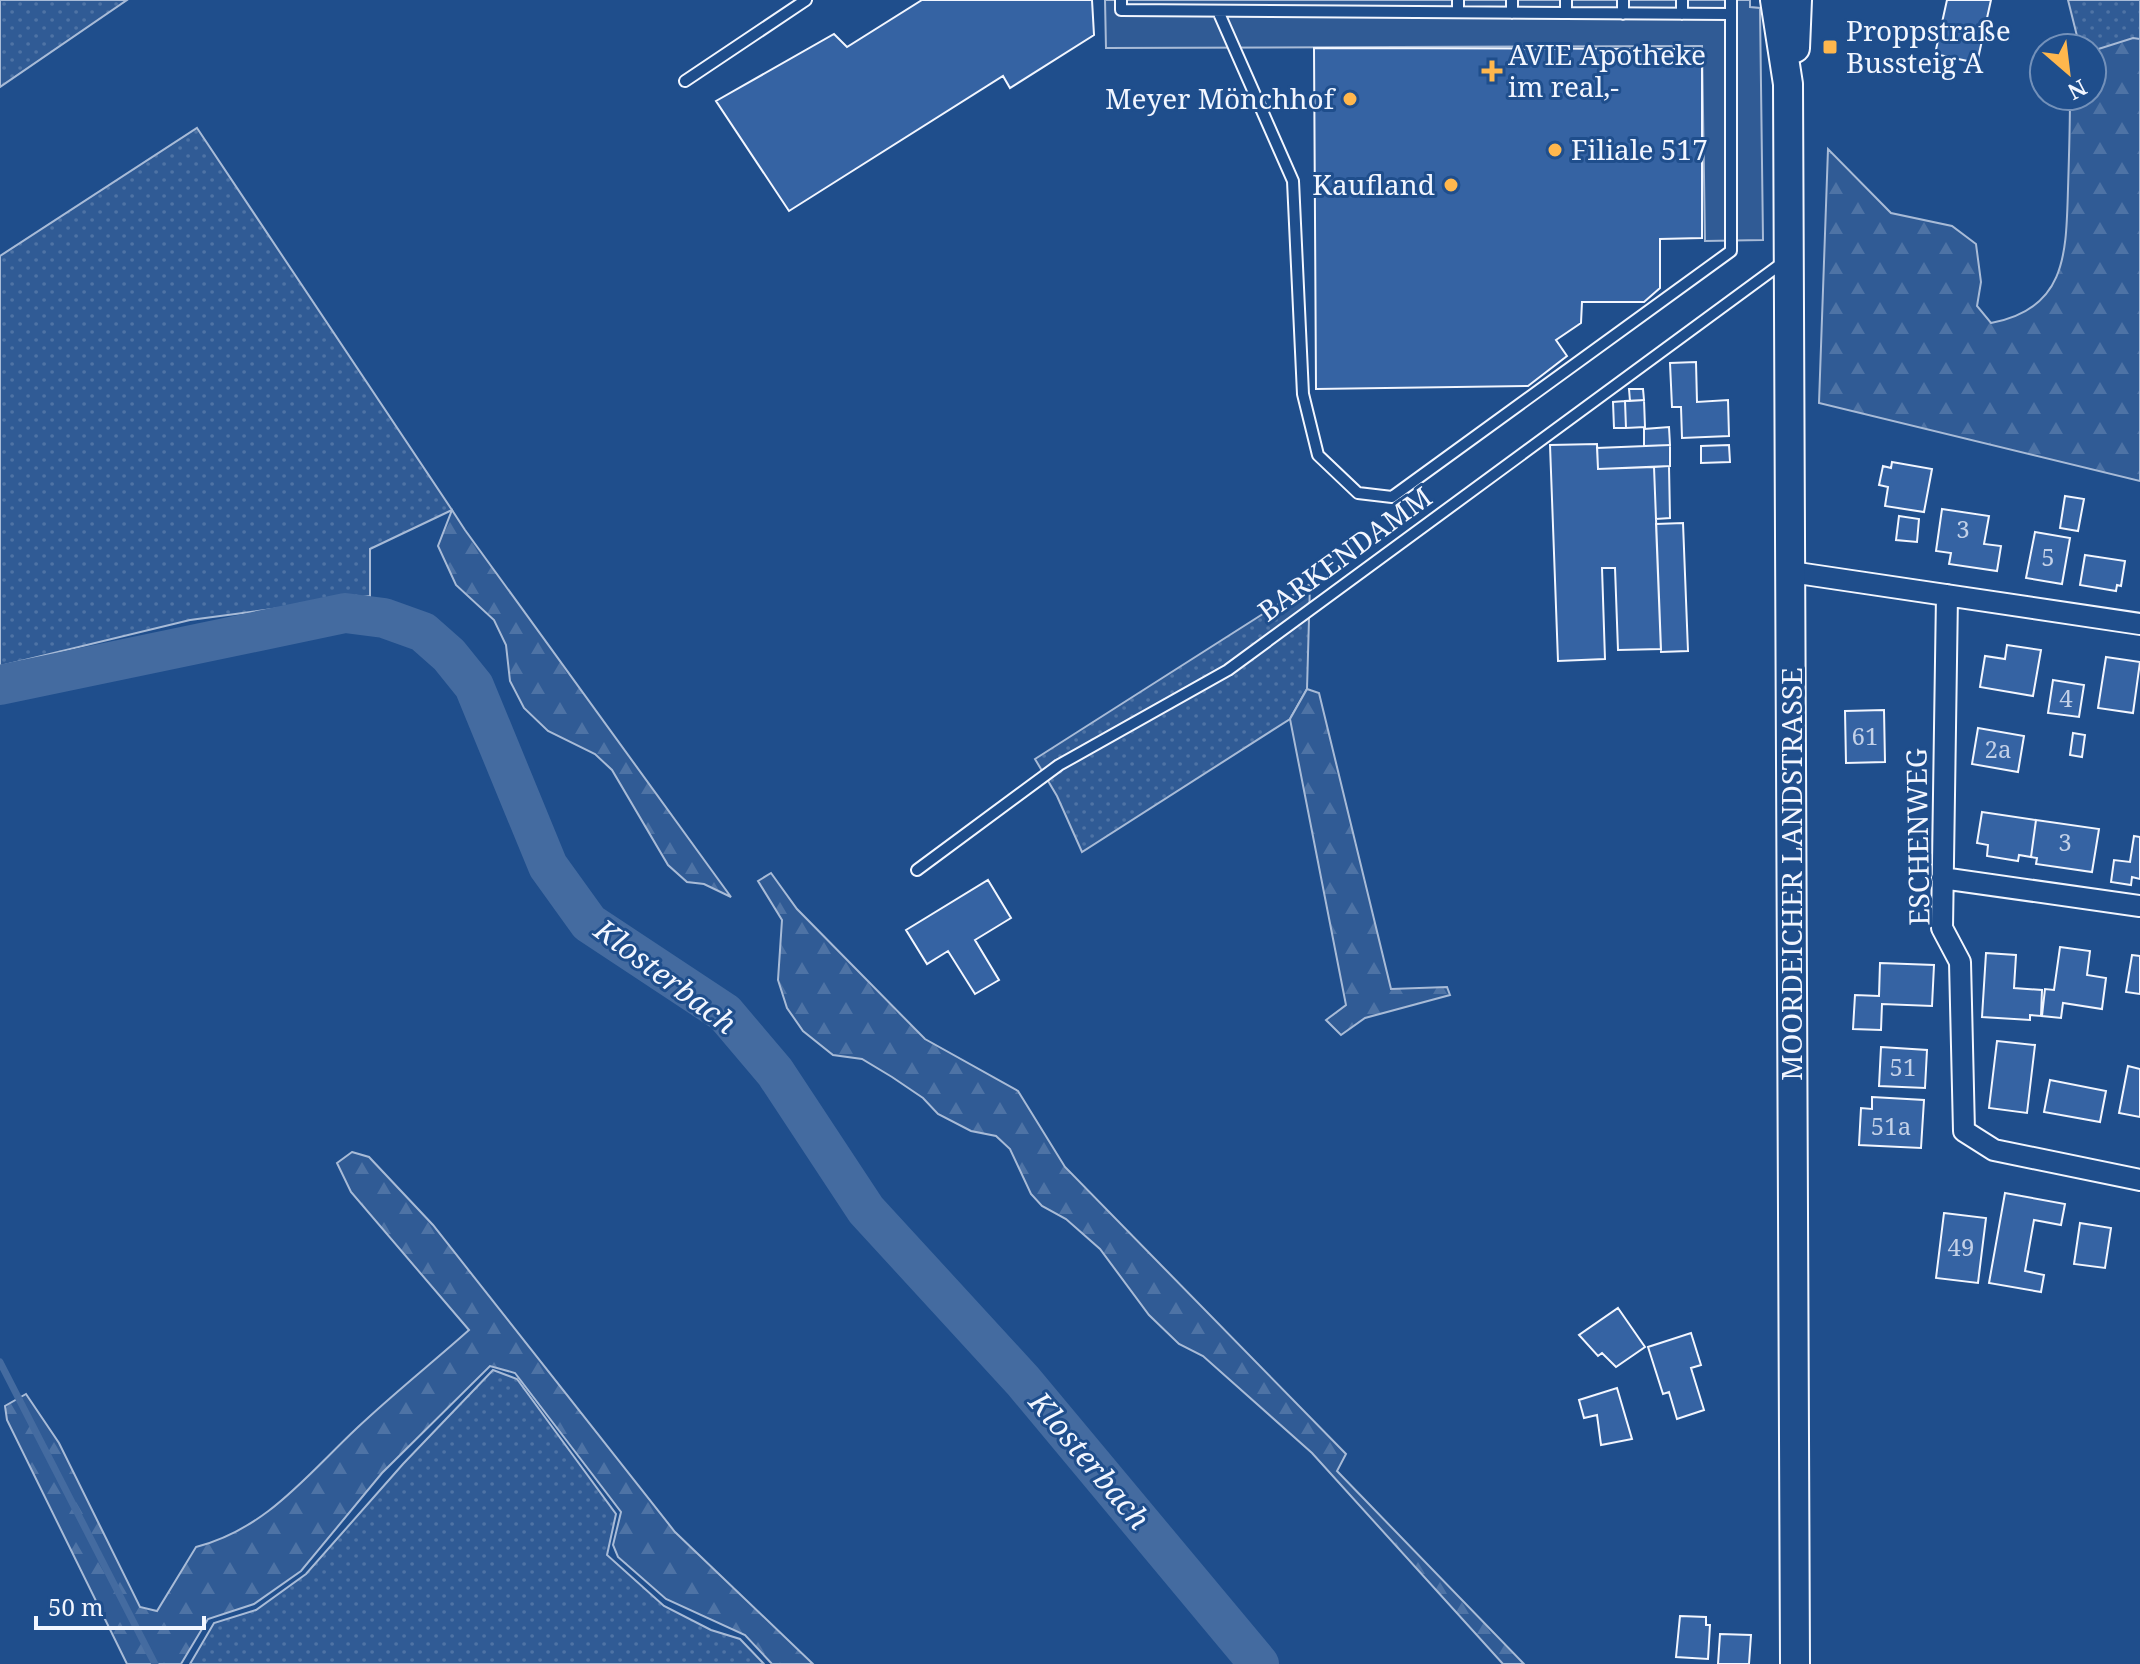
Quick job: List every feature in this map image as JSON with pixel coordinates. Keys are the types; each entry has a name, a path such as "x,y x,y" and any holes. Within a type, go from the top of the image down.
{"main road":[{"name":"MOORDEICHER LANDSTRASSE","path":"1775,0 1788,84 1795,1664"},
{"name":"MOORDEICHER LANDSTRASSE","path":"1788,84 1797,36 1797,0"}],"street":[{"path":"1791,572 2140,624"},
{"name":"ESCHENWEG","path":"1947,595 1942,928 1960,962 1964,1131 1994,1150 2140,1180"},
{"path":"1942,878 2140,906"}],"lane":[{"path":"685,81 806,0"},
{"path":"1121,0 1121,10 1175,5 1218,11 1232,5 1289,5 1400,6 1458,12 1731,14"},
{"path":"1458,0 1458,12"},
{"path":"1512,0 1512,13"},
{"path":"1566,0 1566,13"},
{"path":"1623,0 1623,14"},
{"path":"1682,0 1682,14"},
{"path":"1218,11 1293,181 1303,394 1318,455 1358,493 1392,497 1731,251 1731,0"},
{"name":"BARKENDAMM","path":"917,870 1059,765 1228,670 1790,258"}],"green space":[{"path":"0,0 127,0 0,87"},
{"path":"2068,0 2140,0 2140,39 2108,47 2108,32 2076,32"},
{"path":"2133,38 2140,39 2140,481 1819,403 1828,149 1891,213 1952,226 1976,244 1981,282 1977,306 1991,323 2016,316 2035,305 2057,275 2066,235 2070,112 2108,112 2108,46"},
{"path":"197,128 452,510 370,549 370,596 190,620 0,666 0,256"},
{"path":"452,510 731,897 704,884 687,882 668,865 612,770 595,754 548,731 524,708 510,681 506,645 494,620 456,585 438,546"},
{"path":"1310,584 1307,689 1290,719 1082,852 1057,796 1035,759"},
{"path":"1307,689 1319,693 1391,989 1447,987 1450,995 1365,1018 1341,1035 1326,1020 1346,1005 1290,719"},
{"path":"771,873 797,909 925,1039 1018,1091 1065,1167 1346,1454 1337,1471 1524,1664 1503,1664 1312,1453 1203,1356 1179,1344 1149,1315 1100,1249 1066,1219 1042,1206 1031,1194 1010,1149 996,1136 971,1131 938,1114 923,1098 892,1077 862,1059 833,1055 803,1031 787,1008 778,980 782,920 758,881"},
{"path":"352,1152 369,1157 433,1225 675,1532 813,1664 772,1664 745,1635 666,1599 618,1557 613,1545 621,1512 515,1373 490,1366 382,1473 301,1571 254,1604 208,1619 181,1664 127,1664 7,1420 5,1406 26,1394 59,1443 140,1607 157,1611 196,1547 244,1528 284,1499 371,1415 469,1330 351,1192 337,1163"},
{"path":"493,1370 517,1379 616,1514 607,1555 664,1606 711,1630 740,1639 764,1664 190,1664 214,1623 256,1610 306,1574 403,1464"}],"shaded area":[{"path":"1105,0 1750,0 1750,7 1760,8 1763,240 1705,241 1702,46 1106,48"}],"building":[{"path":"922,0 1092,0 1094,35 1010,88 1003,76 789,211 716,101 834,34 847,47"},
{"path":"1947,0 1991,0 1977,63 1935,54"},
{"path":"1314,48 1702,49 1702,238 1660,239 1660,288 1644,302 1582,302 1581,323 1556,340 1567,356 1528,386 1316,389"},
{"path":"1696,362 1697,402 1728,400 1729,436 1682,438 1681,407 1672,407 1670,363"},
{"path":"1629,389 1643,389 1644,400 1630,401"},
{"path":"1644,400 1645,427 1626,428 1625,401"},
{"path":"1625,401 1626,428 1614,428 1613,402"},
{"path":"1669,427 1670,445 1644,446 1644,429"},
{"path":"1597,444 1598,469 1654,467 1661,649 1618,650 1615,568 1602,568 1605,659 1558,661 1550,445"},
{"path":"1670,445 1670,466 1598,469 1597,448"},
{"path":"1729,445 1730,462 1701,463 1701,446"},
{"path":"1892,462 1932,469 1924,512 1885,506 1888,487 1879,485 1883,466 1891,468"},
{"path":"1669,466 1670,518 1656,519 1654,467"},
{"path":"2065,496 2084,499 2078,531 2060,528"},
{"path":"1942,509 1989,516 1984,544 2001,546 1997,571 1949,564 1951,553 1936,551"},
{"path":"1899,516 1919,519 1917,542 1896,540"},
{"path":"1683,523 1688,651 1661,652 1656,524"},
{"path":"2035,532 2070,538 2062,584 2026,578"},
{"path":"2085,555 2125,561 2121,586 2117,585 2116,591 2080,585"},
{"path":"2007,645 2041,650 2033,696 1980,687 1985,656 2005,659"},
{"path":"2106,657 2140,662 2133,713 2098,708"},
{"path":"2053,680 2084,685 2079,717 2048,713"},
{"path":"1884,710 1885,762 1846,763 1845,711"},
{"path":"1978,728 2024,736 2018,772 1972,764"},
{"path":"2073,733 2085,735 2082,757 2070,755"},
{"path":"1982,812 2036,820 2031,857 2019,855 2018,861 1987,856 1988,845 1977,843"},
{"path":"2036,820 2099,829 2092,872 2036,864 2037,858 2031,857"},
{"path":"2134,836 2140,837 2140,879 2132,877 2131,885 2111,882 2114,860 2130,862"},
{"path":"988,880 1011,918 975,940 999,980 975,994 948,951 927,964 906,930"},
{"path":"2060,947 2090,951 2087,975 2106,978 2102,1009 2063,1003 2061,1018 2042,1016 2045,989 2054,990"},
{"path":"1986,953 2016,955 2014,988 2042,990 2041,1016 2030,1015 2030,1020 1982,1017"},
{"path":"2132,955 2140,956 2140,994 2126,992"},
{"path":"1880,963 1934,965 1932,1006 1882,1004 1881,1030 1853,1029 1855,995 1879,996"},
{"path":"1997,1041 2035,1045 2027,1113 1989,1108"},
{"path":"1881,1047 1927,1050 1925,1088 1879,1086"},
{"path":"2128,1066 2140,1069 2140,1117 2119,1113"},
{"path":"2050,1080 2106,1091 2100,1122 2044,1112"},
{"path":"1872,1097 1924,1100 1921,1148 1859,1145 1861,1108 1872,1109"},
{"path":"2005,1193 2065,1204 2061,1225 2034,1220 2025,1271 2044,1275 2041,1292 1989,1283"},
{"path":"1944,1213 1986,1218 1978,1283 1936,1278"},
{"path":"2080,1223 2111,1228 2105,1268 2074,1264"},
{"path":"1618,1308 1645,1347 1616,1367 1602,1353 1598,1356 1579,1335"},
{"path":"1691,1333 1701,1365 1691,1368 1704,1410 1677,1419 1669,1392 1663,1394 1648,1347"},
{"path":"1617,1388 1632,1439 1601,1445 1597,1415 1584,1418 1579,1400"},
{"path":"1680,1616 1706,1617 1706,1625 1710,1625 1708,1659 1676,1657"},
{"path":"1720,1634 1751,1635 1749,1664 1718,1664"}],"waterway":[{"name":"Klosterbach","path":"0,685 345,613 384,618 423,632 449,655 474,686 548,866 589,923 725,1013 775,1072 866,1210 1023,1381 1259,1664"},
{"path":"0,1362 155,1664"}],"place":[{"name":"Proppstraße Bussteig A","path":"1830,47"},
{"name":"AVIE Apotheke im real,-","path":"1492,71"},
{"name":"Meyer Mönchhof","path":"1350,99"},
{"name":"Filiale 517","path":"1555,150"},
{"name":"Kaufland","path":"1451,185"}]}
